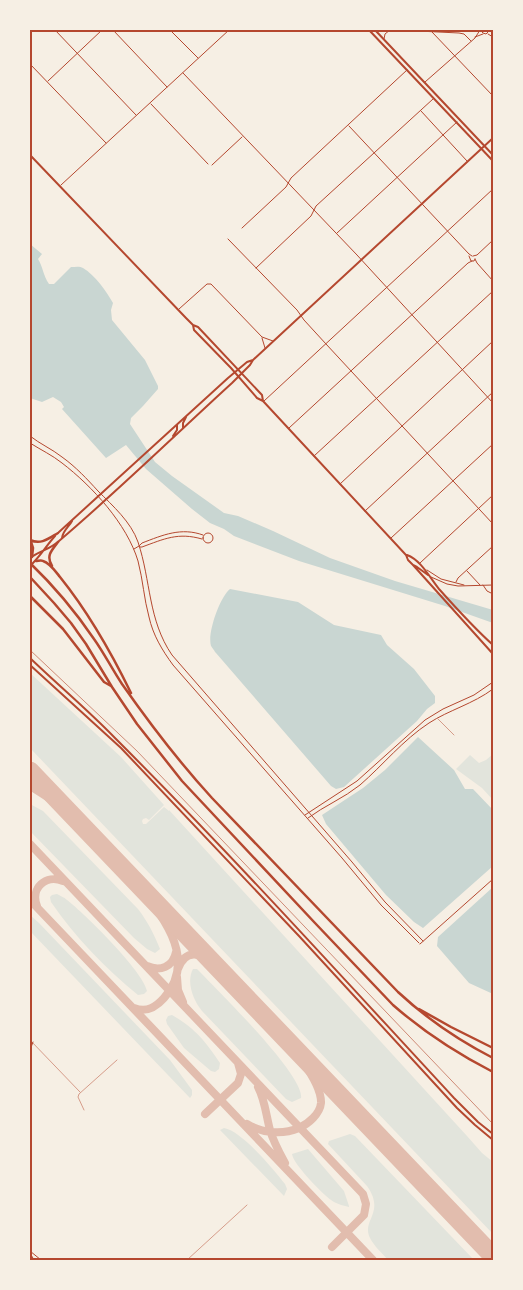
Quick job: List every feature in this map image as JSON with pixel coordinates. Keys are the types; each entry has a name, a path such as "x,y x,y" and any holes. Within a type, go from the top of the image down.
{"highway":[{"path":"30,540 41,542 58,533"},
{"path":"30,540 33,548 31,558"},
{"path":"58,542 49,555 50,563 100,633 134,701"},
{"path":"36,562 44,561 54,570"},
{"path":"30,565 63,597 161,738 202,787 382,976 413,1006 452,1035 493,1058"},
{"path":"30,578 54,602 71,623 146,737 182,781 381,992 410,1019 438,1040 493,1072"},
{"path":"30,597 63,629 104,682 112,687"},
{"path":"413,1006 493,1048"}],"main road":[{"path":"369,30 493,161"},
{"path":"375,30 493,155"},
{"path":"417,80 425,82"},
{"path":"434,98 442,100"},
{"path":"31,558 58,542 103,503 250,366 253,360 265,348 493,138"},
{"path":"30,155 178,310 192,324 198,327 242,373 262,395 263,401"},
{"path":"192,324 194,330 257,398 263,401 391,538 412,565 493,654"},
{"path":"30,565 36,562 48,543 73,519 238,369 253,360"},
{"path":"183,428 183,423 188,415"},
{"path":"172,438 177,430 177,425"},
{"path":"62,538 63,532 73,519"},
{"path":"406,555 412,557 424,569 444,594 493,645"},
{"path":"412,565 430,576"},
{"path":"30,658 114,736 153,776 454,1098 493,1134"},
{"path":"30,664 121,748 299,936 457,1108 493,1140"}],"street":[{"path":"55,30 137,116"},
{"path":"47,82 102,30"},
{"path":"113,30 168,87"},
{"path":"170,30 198,59"},
{"path":"60,186 229,30"},
{"path":"384,39 385,34 390,30"},
{"path":"397,30 461,33 471,41"},
{"path":"475,38 481,30 484,34"},
{"path":"430,31 493,96"},
{"path":"487,34 491,31"},
{"path":"425,82 475,38 484,34 493,37"},
{"path":"30,64 106,144"},
{"path":"242,228 286,187 291,178 407,70"},
{"path":"183,73 361,259 493,403"},
{"path":"256,268 311,216 316,206 434,98"},
{"path":"150,103 208,164"},
{"path":"420,110 468,161"},
{"path":"336,233 457,122"},
{"path":"348,125 493,281"},
{"path":"212,165 243,136"},
{"path":"263,401 493,189"},
{"path":"228,239 493,524"},
{"path":"468,263 471,257 493,240"},
{"path":"288,429 468,263 474,260 477,254"},
{"path":"471,257 474,260"},
{"path":"178,310 210,283 262,337 273,341"},
{"path":"314,456 493,291"},
{"path":"262,337 265,348"},
{"path":"340,484 493,341"},
{"path":"365,511 493,392"},
{"path":"30,436 73,465 107,499 130,526 139,546 154,616 171,653 385,902 424,941"},
{"path":"30,443 62,463 83,481 120,523 134,549 140,569 149,618 156,638 166,656 381,905 420,944 493,878"},
{"path":"391,538 493,444"},
{"path":"419,564 493,495"},
{"path":"134,549 142,543 170,533 189,532 203,535 209,533 212,536 210,543 188,536 177,536 142,547 139,546"},
{"path":"202,539 203,535"},
{"path":"455,583 493,546"},
{"path":"424,569 441,579 465,586"},
{"path":"467,570 480,585"},
{"path":"430,576 447,584 462,587 493,585"},
{"path":"483,585 490,594 493,594"},
{"path":"149,618 154,616"},
{"path":"304,816 354,784 417,726 436,713 468,698 493,682"},
{"path":"307,819 356,788 413,736 438,718 472,702 493,689"},
{"path":"206,704 212,702"},
{"path":"30,1050 33,1042"},
{"path":"30,1252 34,1260"},
{"path":"30,1252 41,1260"}],"lane":[{"path":"436,713 444,726 454,735"},
{"path":"30,1040 80,1092"},
{"path":"84,1110 78,1094 117,1060"},
{"path":"187,1260 247,1205"}],"shaded area":[{"path":"30,244 42,254 38,259 49,284 54,284 71,267 80,267 96,279 113,303 111,310 112,320 145,360 158,386 158,389 131,418 130,424 155,462 172,476 224,513 238,516 330,558 395,581 493,610 493,623 445,606 299,561 234,536 210,523 192,509 146,469 126,445 106,458 62,409 64,407 61,402 53,397 42,402 30,398"},
{"path":"230,589 298,602 334,625 381,635 387,645 414,669 435,696 435,703 344,787 336,789 331,786 211,646 210,640 215,616 222,599"},
{"path":"30,673 121,757 164,805 149,820 143,819 143,824 146,824 164,807 169,810 482,1153 493,1162 493,1234 30,748"},
{"path":"418,737 454,770 465,789 473,789 493,810 493,866 423,928 414,922 386,895 326,824 322,815 363,788 385,770"},
{"path":"493,754 493,800 482,788 456,769 470,755 479,763"},
{"path":"30,804 43,811 138,909 160,949 155,953 134,938 30,831"},
{"path":"493,887 493,994 469,983 437,946 438,937"},
{"path":"57,894 66,899 86,917 125,957 143,982 147,991 144,994 138,995 126,985 80,940 51,902 50,897"},
{"path":"30,915 170,1060 192,1090 190,1098 30,931"},
{"path":"193,969 197,969 200,972 276,1053 299,1087 301,1098 292,1102 286,1099 202,1011 196,1002 190,985"},
{"path":"172,1015 188,1025 205,1042 220,1063 219,1069 215,1072 211,1071 184,1048 167,1024 168,1016"},
{"path":"224,1128 248,1143 265,1160 285,1184 287,1189 284,1196 220,1130"},
{"path":"350,1134 355,1136 474,1260 388,1260 374,1244 368,1232 368,1226 374,1210 372,1195 367,1186 328,1144 329,1141"},
{"path":"308,1149 344,1191 349,1207 329,1199 298,1165 292,1154"}],"taxiway":[{"path":"30,786 55,802 97,841"},
{"path":"30,844 363,1194 366,1204 364,1215 332,1247"},
{"path":"121,866 145,895 168,928 175,945 178,963 175,981 164,998 147,1009 134,1008"},
{"path":"37,906 35,899 41,884 51,879 63,881"},
{"path":"30,900 373,1260"},
{"path":"147,966 152,968 165,967 172,961 176,952"},
{"path":"178,969 181,962 190,955 200,956 215,965"},
{"path":"177,977 178,990 183,1002"},
{"path":"247,1124 272,1132 286,1132 310,1121 318,1111 321,1103 320,1093 308,1070 265,1017"},
{"path":"205,1114 238,1083 241,1074 238,1063"},
{"path":"258,1087 264,1102 271,1134 285,1163"}],"runway":[{"path":"30,771 493,1256"}],"railway":[{"path":"30,650 137,751 493,1124"}]}
